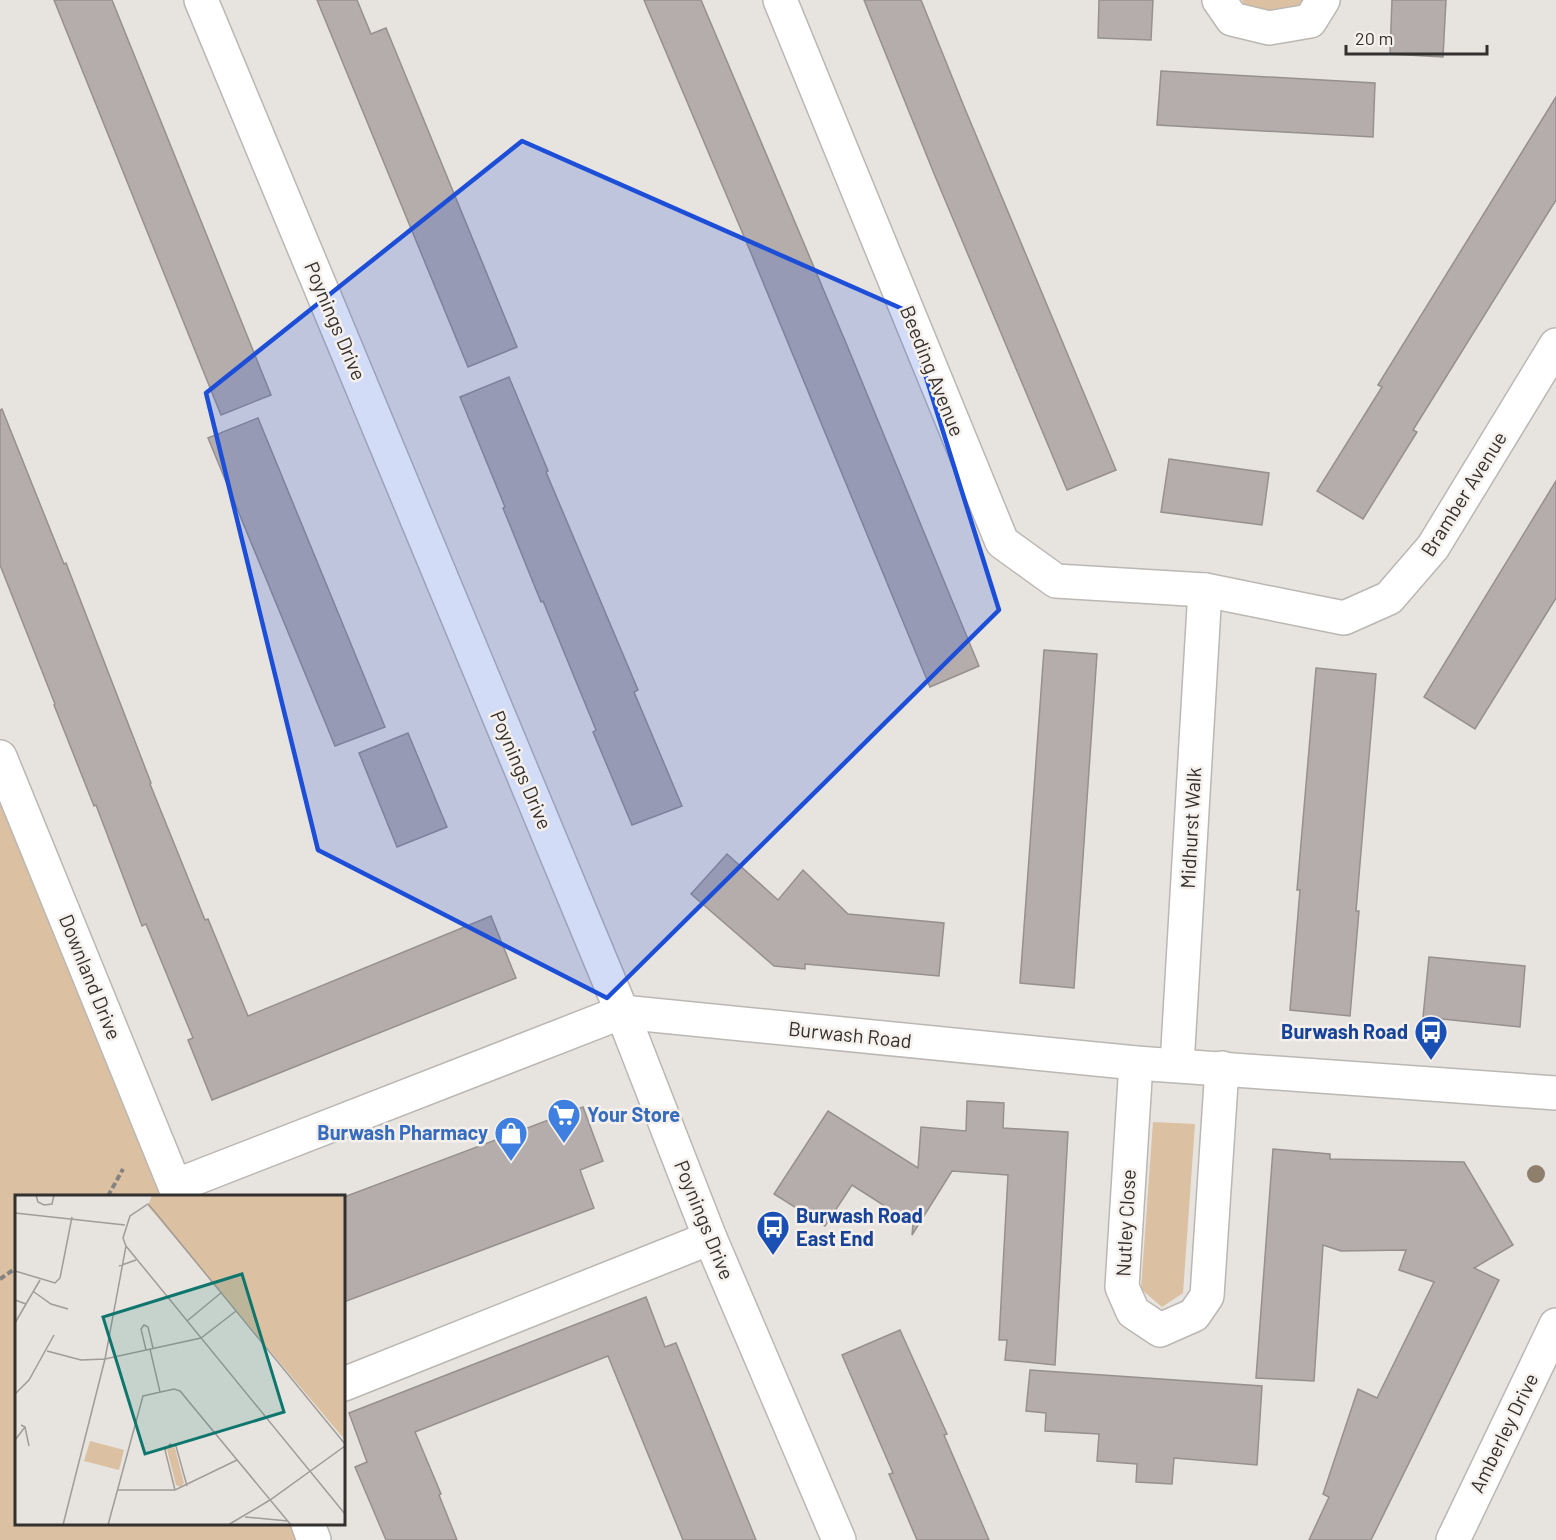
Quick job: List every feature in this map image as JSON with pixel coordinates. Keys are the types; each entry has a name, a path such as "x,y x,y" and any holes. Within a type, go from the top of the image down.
{"street":[{"name":"Poynings Drive","path":"201,0 622,1012 710,1238 839,1540"},
{"name":"Beeding Avenue","path":"780,0 1002,542 1056,581 1205,590"},
{"path":"1219,0 1232,19 1269,28 1310,21 1323,0"},
{"name":"Bramber Avenue","path":"1205,590 1344,618 1389,598 1433,547 1556,345"},
{"name":"Midhurst Walk","path":"1177,1065 1205,590"},
{"name":"Downland Drive","path":"0,757 177,1191"},
{"name":"Burwash Road","path":"177,1191 622,1012 1136,1064 1222,1068 1556,1094"},
{"name":"Nutley Close","path":"1136,1064 1122,1287 1133,1312 1160,1330 1194,1315 1207,1296 1222,1068"},
{"path":"345,1384 710,1238"},
{"name":"Amberley Drive","path":"1453,1540 1556,1325"},
{"path":"308,1525 314,1540"}],"path":[{"path":"0,1279 15,1269"}],"highlighted area":[{"path":"522,141 905,310 999,610 607,998 318,850 206,393"}],"shaded area":[{"path":"1242,0 1305,0 1299,8 1271,12 1245,8"},
{"path":"0,775 180,1195 15,1195 15,1525 319,1525 326,1540 0,1540"},
{"path":"1153,1122 1195,1124 1183,1293 1162,1307 1141,1289"}],"building":[{"path":"54,0 112,0 271,395 221,415"},
{"path":"317,0 357,0 371,34 386,28 517,347 468,367"},
{"path":"644,0 701,0 979,666 930,687"},
{"path":"864,0 921,0 1116,470 1067,490"},
{"path":"1099,0 1153,0 1151,40 1098,38"},
{"path":"1392,0 1446,0 1443,57 1390,54"},
{"path":"1161,71 1375,83 1373,137 1157,125"},
{"path":"1556,97 1556,200 1413,430 1417,432 1363,519 1317,491 1382,387 1378,385"},
{"path":"509,377 548,471 546,472 638,690 634,692 682,806 632,825 593,732 596,730 543,601 541,602 460,397"},
{"path":"2,409 64,564 66,563 150,784 205,920 208,919 248,1016 491,916 516,978 212,1100 188,1040 193,1038 146,924 142,926 0,565 0,410"},
{"path":"258,418 385,727 335,746 208,438"},
{"path":"1169,459 1269,473 1262,525 1161,512"},
{"path":"1556,481 1556,598 1475,729 1424,697"},
{"path":"1044,650 1097,654 1074,988 1020,983"},
{"path":"1316,668 1376,674 1356,911 1359,911 1350,1016 1290,1010 1300,890 1297,890"},
{"path":"408,733 447,827 397,847 359,753"},
{"path":"727,854 778,900 803,870 848,914 944,923 939,976 805,964 805,969 774,966 691,894"},
{"path":"1429,957 1525,966 1520,1027 1423,1017"},
{"path":"967,1101 1004,1103 1003,1128 1068,1132 1055,1365 1005,1360 1007,1340 999,1340 1008,1175 952,1171 912,1235 913,1224 852,1185 825,1226 774,1194 828,1111 918,1168 921,1127 966,1131"},
{"path":"583,1107 603,1161 580,1170 594,1208 345,1302 345,1197"},
{"path":"1273,1149 1330,1154 1330,1159 1464,1162 1513,1245 1474,1268 1499,1280 1371,1540 1309,1540 1329,1497 1323,1494 1358,1389 1377,1398 1434,1282 1399,1270 1406,1250 1341,1251 1323,1245 1314,1381 1256,1378"},
{"path":"646,1297 665,1347 676,1343 756,1540 683,1540 608,1356 415,1432 457,1540 386,1540 355,1467 367,1462 349,1413"},
{"path":"900,1330 947,1434 944,1435 989,1540 917,1540 889,1474 893,1473 842,1355"},
{"path":"1030,1370 1262,1386 1257,1465 1174,1458 1172,1484 1136,1482 1137,1464 1097,1461 1099,1434 1045,1431 1046,1413 1026,1411"}],"place":[{"name":"Burwash Road","path":"1431,1061"},
{"name":"Your Store","path":"564,1144"},
{"name":"Burwash Pharmacy","path":"511,1162"},
{"name":"Burwash Road East End","path":"773,1256"}]}
